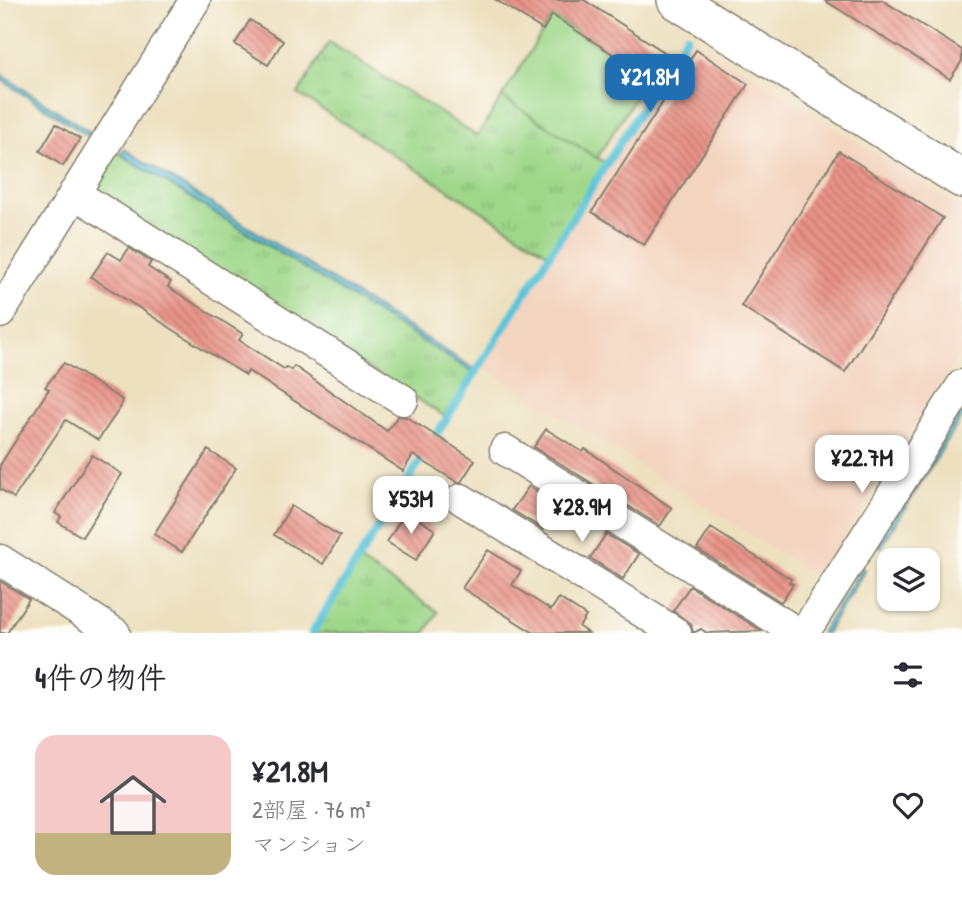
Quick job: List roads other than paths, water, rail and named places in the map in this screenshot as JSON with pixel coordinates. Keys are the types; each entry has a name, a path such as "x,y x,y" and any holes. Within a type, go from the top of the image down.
{"street":[{"path":"4,298 74,193 195,0"},
{"path":"676,0 962,179"},
{"path":"74,193 402,400"},
{"path":"804,633 962,385"},
{"path":"505,450 798,633"},
{"path":"461,499 676,633"},
{"path":"0,560 116,633"}],"water":[{"path":"0,74 98,137 96,141 0,79"},
{"path":"124,149 476,370 474,373 121,154"},
{"path":"962,410 962,417 881,547 877,545"},
{"path":"862,568 865,570 826,633 821,633"}],"waterway":[{"path":"312,633 687,36"}]}
